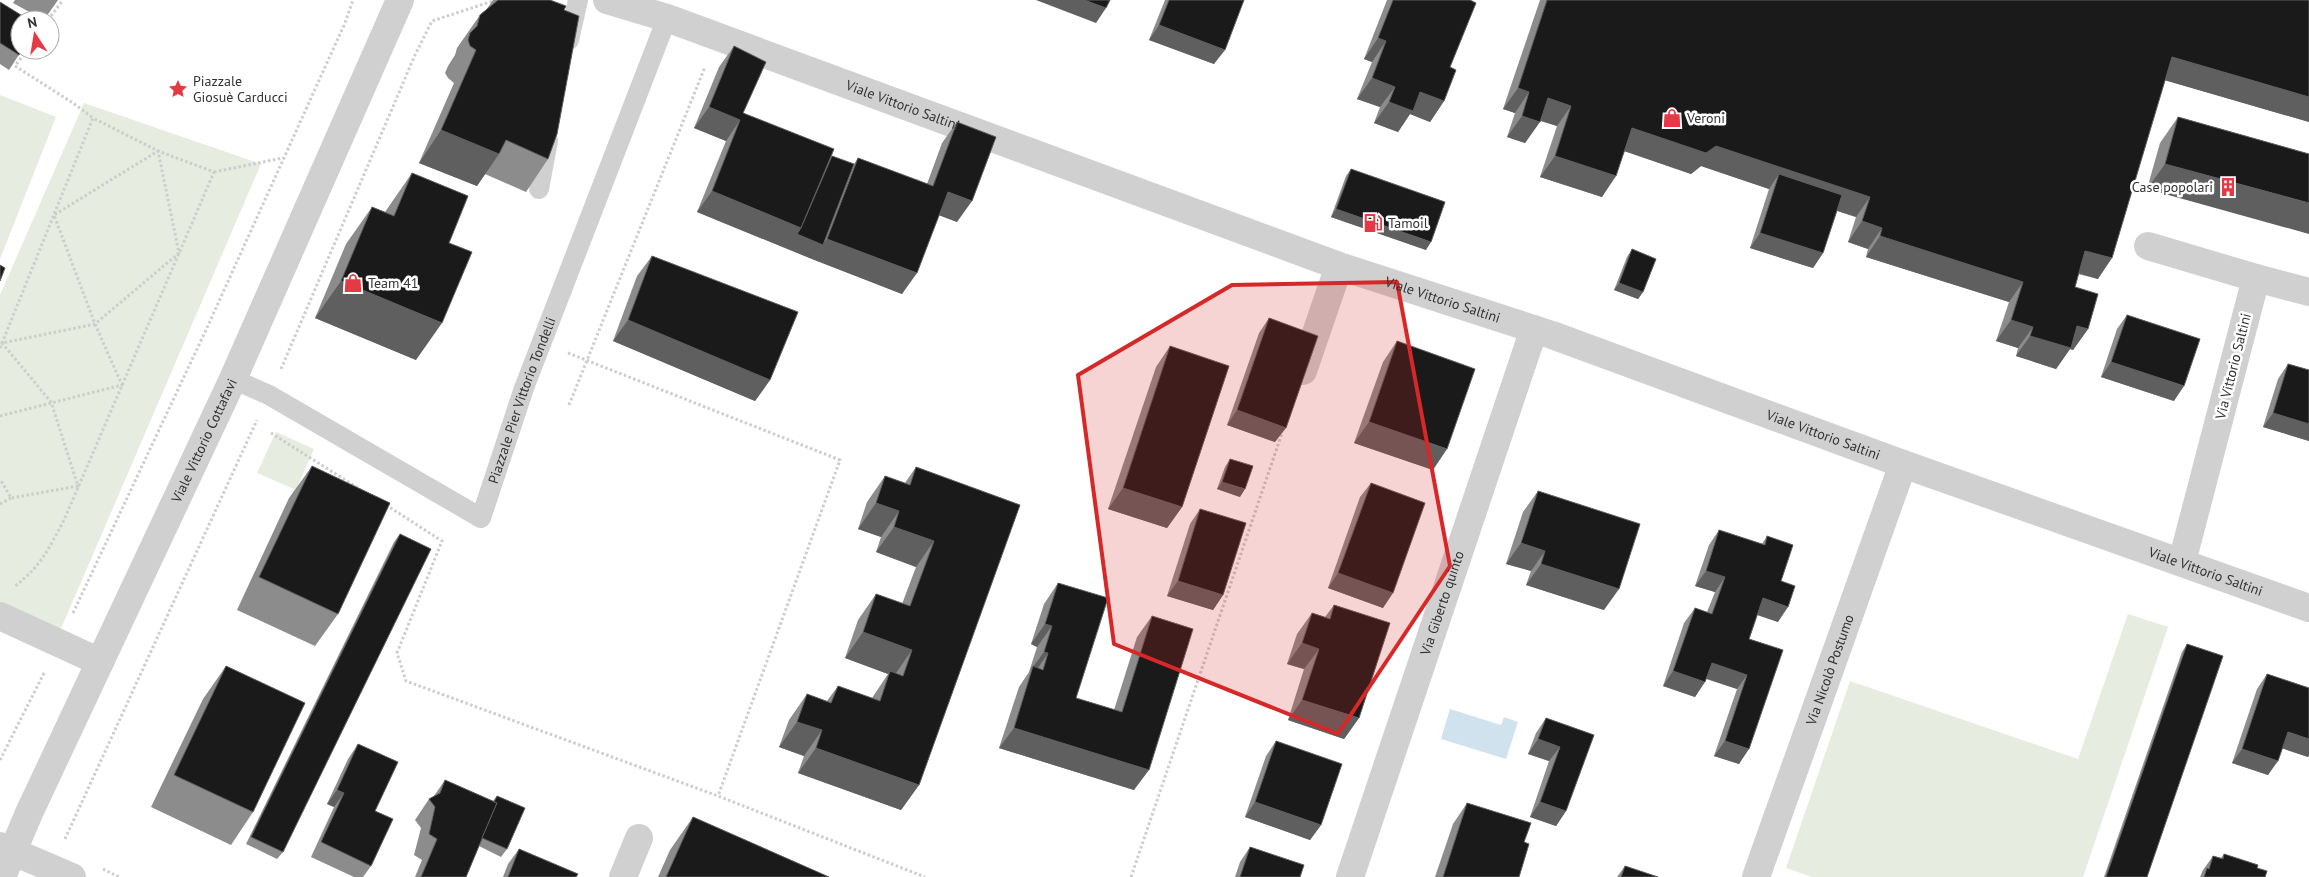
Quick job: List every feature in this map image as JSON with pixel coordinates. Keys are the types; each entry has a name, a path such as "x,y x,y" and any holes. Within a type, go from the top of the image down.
{"street":[{"name":"Viale Vittorio Cottafavi","path":"2,877 6,849 100,662 233,380 400,0"},
{"name":"Viale Vittorio Saltini","path":"607,0 667,18 1339,266 1534,330 2309,608"},
{"path":"2148,246 2309,292"},
{"path":"1282,433 1339,266"},
{"name":"Via Vittorio Saltini","path":"2182,562 2256,278"},
{"name":"Via Giberto quinto","path":"1350,877 1534,330"},
{"name":"Via Nicolò Postumo","path":"1756,877 1904,464"},
{"path":"3,605 59,644 100,662"},
{"path":"623,877 639,838"},
{"path":"6,849 72,877"}],"lane":[{"path":"566,57 578,0"},
{"name":"Piazzale Pier Vittorio Tondelli","path":"233,380 269,395 481,518 542,342 667,18"},
{"path":"539,189 552,123"}],"path":[{"path":"0,760 59,644 206,330 282,158 346,23 353,0"},
{"path":"282,367 414,55 432,21 496,0"},
{"path":"20,60 15,66 73,103 92,118 158,150 214,172 282,158"},
{"path":"569,405 707,61"},
{"path":"0,348 92,118"},
{"path":"54,215 158,150"},
{"path":"158,150 179,253"},
{"path":"3,605 46,555 64,520 214,172"},
{"path":"54,215 95,324 122,385"},
{"path":"2,343 95,324 179,253"},
{"path":"542,342 840,460 718,796"},
{"path":"2,343 51,402 78,486"},
{"path":"0,416 122,385"},
{"path":"64,841 256,423 370,495"},
{"path":"1131,877 1282,433"},
{"path":"0,479 11,498"},
{"path":"0,504 11,498 78,486"},
{"path":"378,500 442,540 397,653 406,681 718,796 925,877"}],"highlighted area":[{"path":"1397,282 1450,566 1338,734 1114,644 1078,375 1232,285"}],"shaded area":[{"path":"0,95 56,117 0,259"},
{"path":"84,103 261,164 57,638 0,614 0,295"},
{"path":"276,432 314,449 296,490 257,473"},
{"path":"2128,614 2168,627 2083,877 1812,877 1786,868 1850,681 2078,759"}],"water":[{"path":"1450,709 1501,725 1504,717 1518,722 1506,759 1441,739"}],"building":[{"path":"498,0 550,0 566,6 564,10 579,16 557,134 548,159 506,140 499,154 441,130 476,50 470,46 468,40 470,33 477,26 480,15"},
{"path":"1084,0 1110,0 1106,8"},
{"path":"1169,0 1244,0 1225,50 1159,25"},
{"path":"1393,0 1470,0 1476,3 1450,67 1456,70 1444,101 1420,92 1413,111 1389,102 1395,87 1372,78 1386,41 1378,38"},
{"path":"1547,0 2309,0 2309,97 2172,57 2112,258 2085,251 2075,287 2098,294 2088,329 2077,326 2071,348 2030,336 2033,327 2011,320 2023,282 1880,236 1882,228 1862,221 1870,197 1716,146 1706,153 1632,128 1616,176 1555,156 1571,106 1548,98 1540,122 1522,116 1529,92 1518,88"},
{"path":"0,2 13,10 10,10 10,49 0,43"},
{"path":"734,46 766,62 743,113 834,149 801,228 712,191 740,120 709,107"},
{"path":"2178,117 2309,154 2309,203 2165,164"},
{"path":"957,122 996,137 972,201 948,192 917,273 827,239 858,158 933,186"},
{"path":"832,156 854,164 823,245 797,234"},
{"path":"1351,169 1445,202 1431,242 1336,209"},
{"path":"412,173 468,196 449,243 472,252 442,323 341,281 372,207 394,216"},
{"path":"1779,174 1842,195 1823,253 1760,233"},
{"path":"1632,249 1656,259 1643,292 1619,283"},
{"path":"652,256 798,312 770,380 628,320"},
{"path":"0,265 5,268 0,281"},
{"path":"2127,315 2200,339 2184,386 2111,362"},
{"path":"1269,318 1318,336 1286,428 1237,410"},
{"path":"1397,341 1475,369 1447,449 1369,422"},
{"path":"1170,346 1229,366 1182,507 1123,488"},
{"path":"2288,364 2309,370 2309,424 2273,413"},
{"path":"1230,459 1253,466 1245,489 1222,482"},
{"path":"312,466 390,503 338,614 259,577"},
{"path":"916,467 1020,505 919,785 816,748 822,730 797,722 807,694 831,703 838,686 880,701 890,671 903,676 912,650 863,632 876,594 910,606 934,541 894,527 899,511 876,503 885,476 910,485"},
{"path":"1371,483 1425,503 1393,593 1338,573"},
{"path":"1538,491 1640,524 1619,589 1541,564 1545,551 1521,543"},
{"path":"1200,509 1246,523 1223,595 1178,581"},
{"path":"1719,530 1765,545 1767,536 1793,545 1781,581 1795,586 1788,607 1763,598 1749,639 1783,650 1749,749 1725,741 1747,675 1712,663 1705,682 1673,671 1695,608 1712,614 1725,577 1706,571"},
{"path":"400,534 431,549 283,852 251,837"},
{"path":"1058,583 1108,598 1076,698 1122,712 1152,616 1193,629 1149,770 1014,728 1033,666 1043,670 1048,653 1044,652 1052,626 1045,624"},
{"path":"1334,605 1390,623 1359,718 1302,700 1319,649 1302,643 1312,613 1330,619"},
{"path":"2187,644 2223,656 2147,877 2106,877"},
{"path":"226,666 305,703 253,812 174,775"},
{"path":"2267,674 2309,688 2309,739 2288,732 2278,761 2242,749"},
{"path":"1546,718 1594,735 1566,811 1540,802 1560,747 1538,739"},
{"path":"1276,741 1342,764 1321,825 1255,802"},
{"path":"358,744 398,762 375,811 393,819 371,866 321,842 344,793 337,790"},
{"path":"445,780 497,803 466,877 421,877 437,839 429,834 435,807 429,799 440,793"},
{"path":"497,796 525,808 507,849 482,838 497,803 494,802"},
{"path":"1467,803 1531,823 1524,842 1529,844 1519,877 1443,877"},
{"path":"693,817 829,877 666,877"},
{"path":"1250,847 1304,865 1300,877 1240,877"},
{"path":"519,849 578,874 576,877 508,877"},
{"path":"2224,854 2258,865 2257,868 2267,871 2265,877 2204,877 2213,856 2223,859"},
{"path":"1625,866 1658,877 1621,877"}],"place":[{"name":"Piazzale Giosuè Carducci","path":"178,89"},
{"name":"Veroni","path":"1672,118"},
{"name":"Case popolari","path":"2228,187"},
{"name":"Tamoil","path":"1373,223"},
{"name":"Team 41","path":"353,283"}]}
